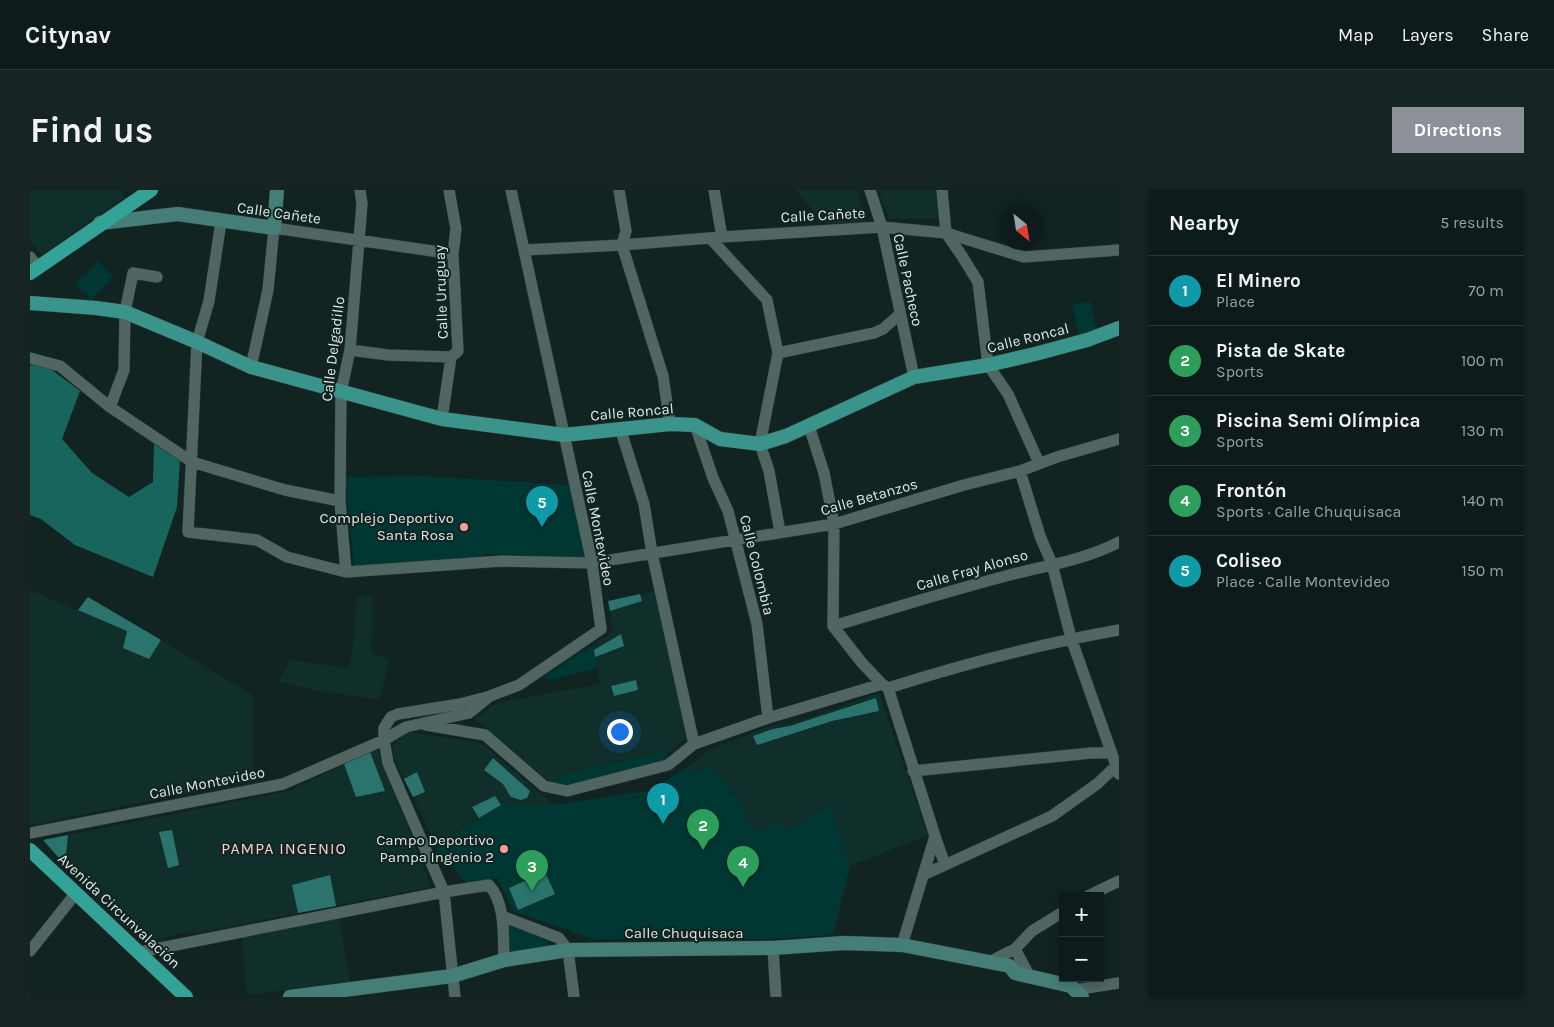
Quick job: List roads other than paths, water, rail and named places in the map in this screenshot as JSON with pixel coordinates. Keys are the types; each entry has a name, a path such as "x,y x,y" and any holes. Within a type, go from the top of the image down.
{"highway":[{"path":"33,266 151,190"},
{"name":"Avenida Circunvalación","path":"30,850 186,997"}],"main road":[{"path":"274,228 278,190"},
{"name":"Calle Cañete","path":"100,223 178,214 221,222 274,228"},
{"name":"Calle Roncal","path":"30,303 125,312 251,367 442,419 564,435 670,424 695,425 720,439 760,444 810,426 914,377 988,365 1087,340 1119,328"},
{"name":"Calle Chuquisaca","path":"290,997 452,976 504,960 568,950 774,948 844,943 902,945 1010,966 1015,973 1071,986 1078,994"}],"street":[{"name":"Calle Delgadillo","path":"346,572 340,502 341,392 350,350 362,204 360,190"},
{"name":"Calle Uruguay","path":"442,419 451,357 458,351 453,254 456,229 449,190"},
{"name":"Calle Montevideo","path":"30,833 283,784 384,740 406,727 470,713 490,696 519,684 601,629 592,562 511,190"},
{"path":"619,190 626,231 622,245 663,376 670,424"},
{"path":"714,190 716,237 767,300 778,353 760,444 769,471 780,532"},
{"name":"Calle Pacheco","path":"870,190 882,227 914,377"},
{"path":"942,190 946,233 978,282 988,365 1008,394 1039,463"},
{"path":"192,462 197,342 210,301 221,222"},
{"name":"Calle Cañete","path":"525,250 882,227 946,233 1024,257 1119,250"},
{"name":"Calle Cañete","path":"274,228 453,254"},
{"path":"251,367 268,290 274,228"},
{"path":"110,407 124,370 125,312 132,273 157,277"},
{"path":"778,353 874,334 883,329 900,314"},
{"path":"350,350 388,355 451,357"},
{"path":"30,358 60,366 110,407 192,462 285,490 340,502"},
{"name":"Calle Colombia","path":"695,425 713,478 728,511 757,624 768,718"},
{"path":"810,426 824,473 834,524 833,626 885,686 945,865"},
{"path":"620,428 644,504 652,553 694,744"},
{"name":"Calle Betanzos","path":"192,462 188,532 257,540 287,557 346,572 502,560 592,562 834,524 964,485 1020,471 1039,463 1119,439"},
{"path":"923,875 1052,816 1118,770 1110,753 1071,638 1052,564 1040,536 1020,471"},
{"name":"Calle Fray Alonso","path":"833,626 1052,564 1106,548 1119,542"},
{"path":"420,724 485,735 544,786 567,791 668,765 694,744 768,718 951,668 1071,638 1119,630"},
{"path":"456,997 452,976 444,892 388,764 384,728 391,717 398,714 460,704 490,696"},
{"path":"913,771 1091,753 1110,753"},
{"path":"902,945 934,836"},
{"path":"1096,892 1119,881"},
{"path":"140,952 444,892 489,886 494,891 502,916 504,960"},
{"path":"30,951 76,893"},
{"path":"989,962 1015,949 1032,931 1059,914"},
{"path":"502,916 558,938 568,950 574,997"},
{"path":"774,948 776,997"},
{"path":"1015,949 1030,976"},
{"name":"Calle Chuquisaca","path":"1078,994 1119,983"}],"place":[{"name":"Complejo Deportivo Santa Rosa","path":"464,527"},
{"name":"Coliseo","path":"542,527"},
{"name":"El Minero","path":"663,824"},
{"name":"Campo Deportivo Pampa Ingenio 2","path":"504,849"},
{"name":"Pista de Skate","path":"703,850"},
{"name":"Frontón","path":"743,887"},
{"name":"Piscina Semi Olímpica","path":"532,891"}],"district":[{"name":"PAMPA INGENIO","path":"284,848"}]}
